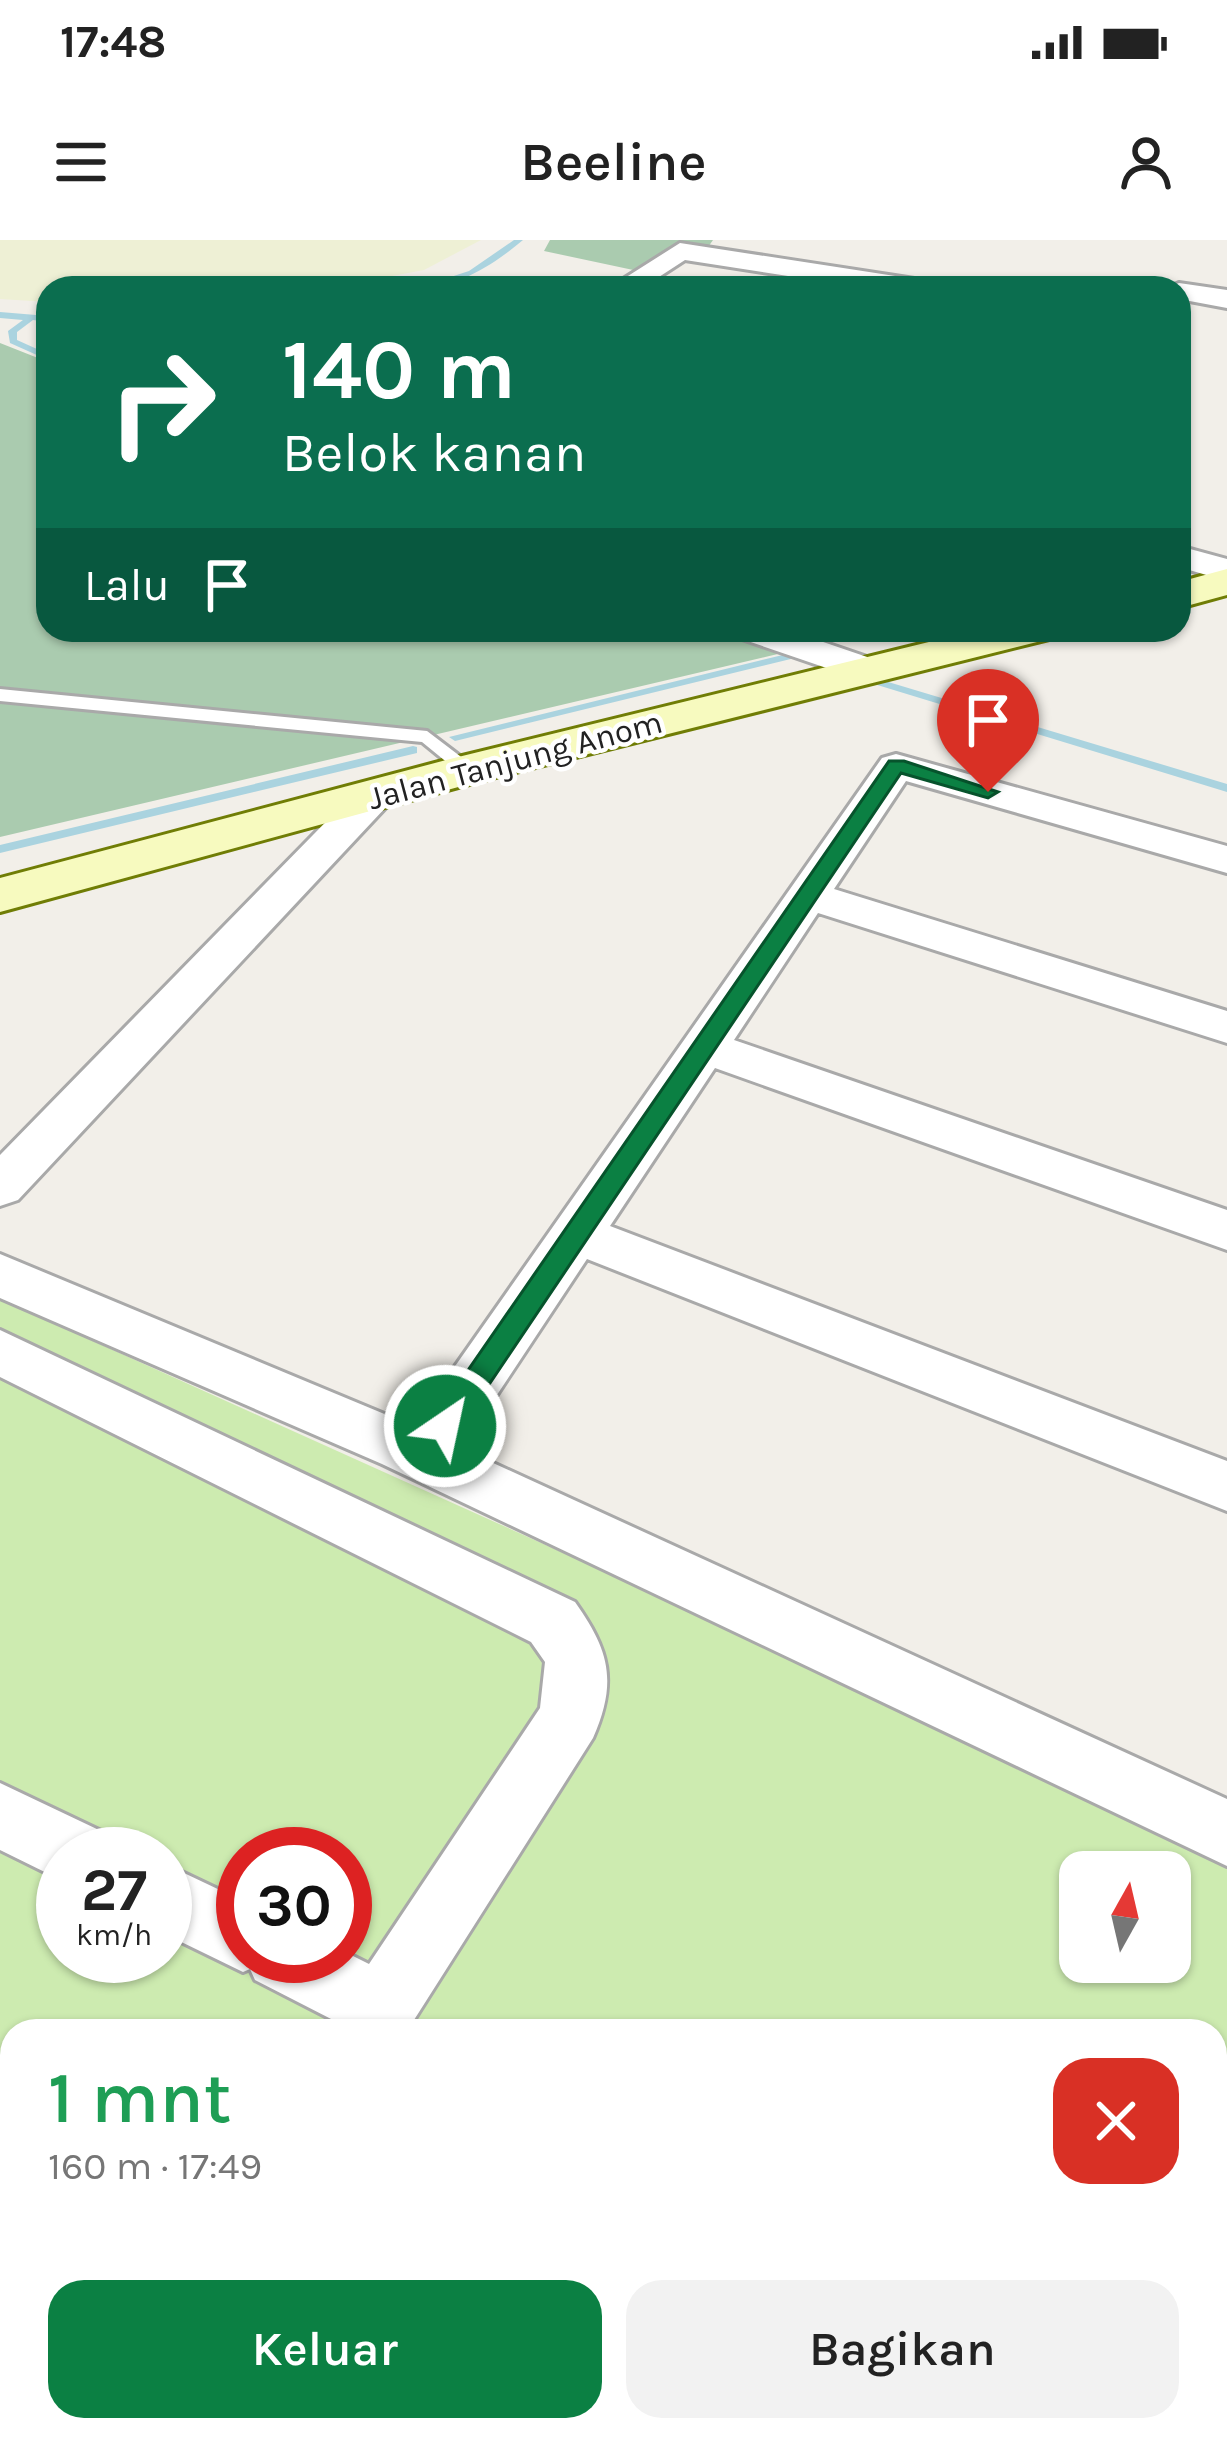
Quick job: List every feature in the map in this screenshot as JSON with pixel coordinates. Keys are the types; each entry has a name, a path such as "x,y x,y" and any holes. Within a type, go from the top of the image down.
{"main road":[{"name":"Jalan Tanjung Anom","path":"0,895 467,769 979,642"}],"street":[{"path":"641,276 680,251 842,276"},
{"path":"1191,293 1227,299"},
{"path":"785,642 858,669 877,642"},
{"path":"445,1426 896,766 1227,860"},
{"path":"0,1187 373,797"},
{"path":"807,895 1227,1027"},
{"path":"705,1047 1227,1230"},
{"path":"577,1234 1227,1486"},
{"path":"0,1275 402,1447 1227,1833"},
{"path":"0,1352 554,1622 577,1656 571,1717 373,2019 319,1983"},
{"path":"0,1815 36,1833"}],"lane":[{"path":"0,695 427,737 467,769"}],"green space":[{"path":"0,240 481,240 424,270 392,276 36,276 36,301 0,299"},
{"path":"550,240 713,240 706,250 666,252 638,271 544,251"},
{"path":"0,343 36,357 36,642 754,642 782,653 0,837"},
{"path":"0,1299 1227,1852 1227,2019 0,2019"}],"waterway":[{"path":"462,276 519,240"},
{"path":"0,315 31,318"},
{"path":"31,318 36,318"},
{"path":"31,318 12,331 13,341 36,352"},
{"path":"455,737 799,654"},
{"path":"865,678 1227,788"},
{"path":"0,849 413,750"}],"route":[{"path":"445,1426 896,766 988,792"}]}
